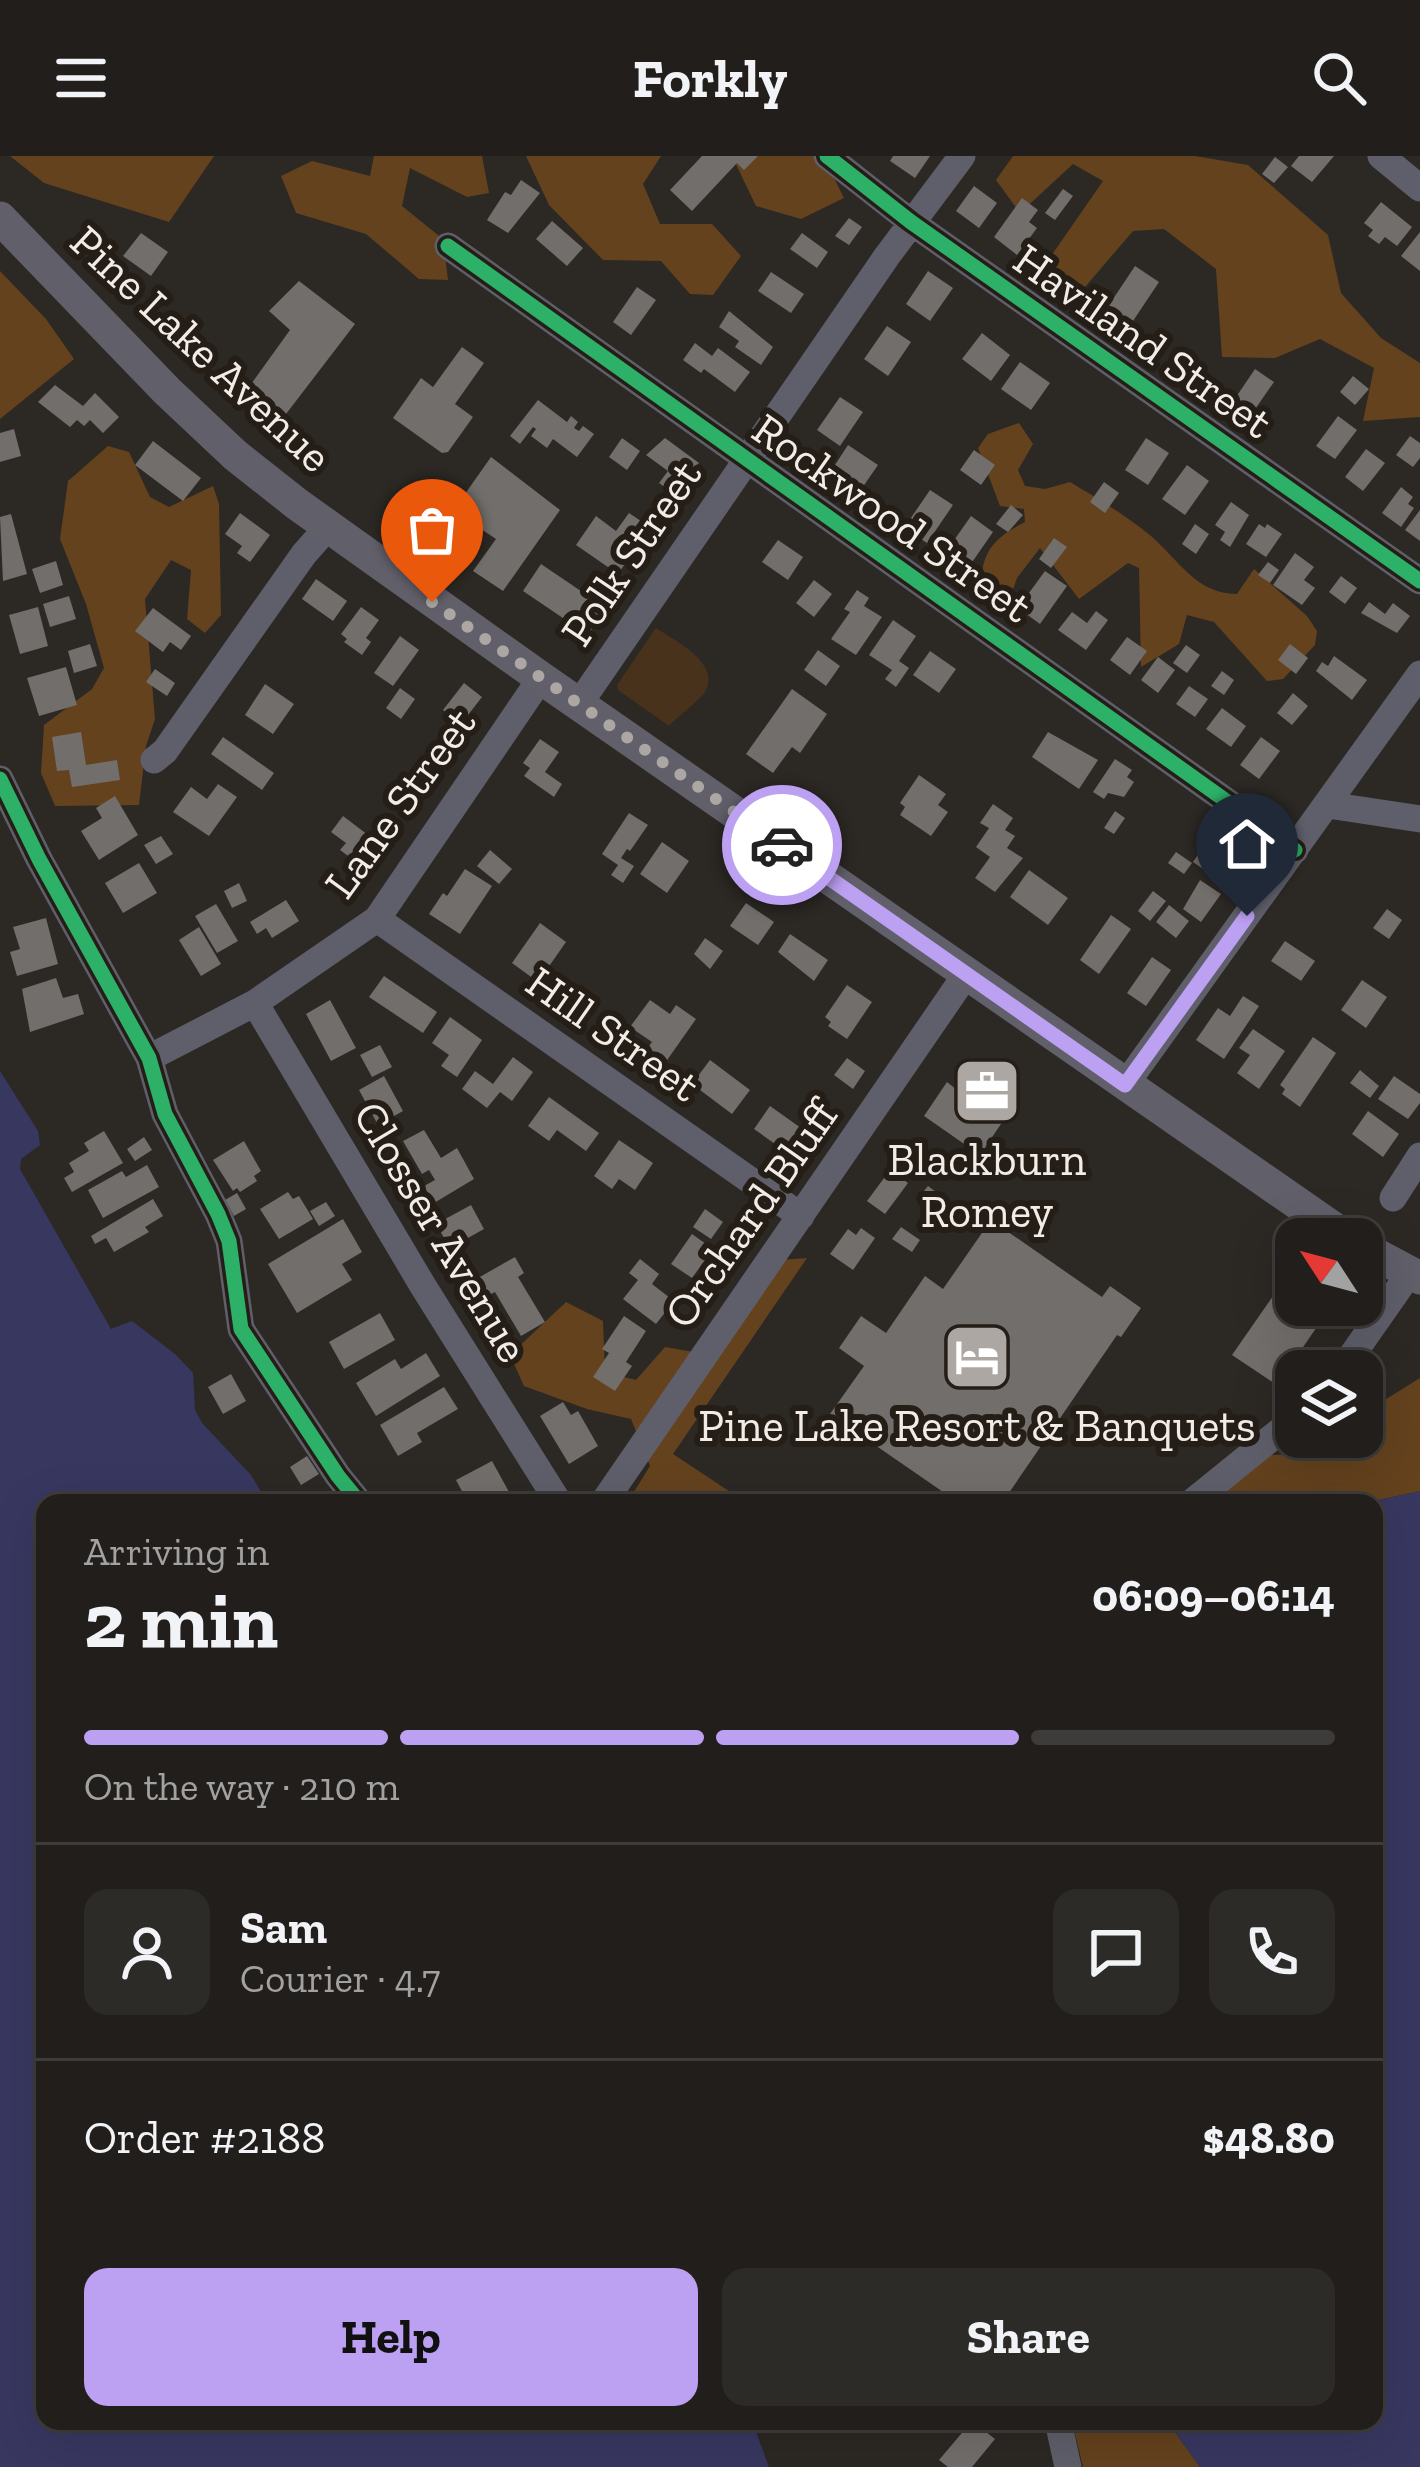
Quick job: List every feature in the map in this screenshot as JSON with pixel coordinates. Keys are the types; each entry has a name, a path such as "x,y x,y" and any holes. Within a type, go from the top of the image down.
{"main road":[{"name":"Pine Lake Avenue","path":"0,218 167,391 235,455 328,527 1318,1218"},
{"path":"1383,1258 1415,1276"}],"street":[{"name":"Haviland Street","path":"827,156 911,222 1420,581"},
{"name":"Polk Street","path":"579,704 911,222 962,156"},
{"path":"1381,156 1420,188"},
{"name":"Rockwood Street","path":"448,246 1295,850"},
{"path":"154,760 165,752 309,546 328,527"},
{"path":"1125,1085 1420,674"},
{"name":"Lane Street","path":"149,1058 255,1003 377,920 541,678"},
{"path":"0,779 39,860 149,1058 165,1114 218,1214 229,1241 241,1329 353,1494"},
{"path":"1328,805 1420,819"},
{"name":"Hill Street","path":"377,920 801,1216"},
{"name":"Orchard Bluff","path":"609,1494 967,973"},
{"name":"Closser Avenue","path":"255,1003 553,1494"},
{"path":"1393,1198 1420,1156"},
{"path":"1357,1350 1415,1276"},
{"path":"1202,1494 1275,1435"},
{"path":"1060,2430 1068,2467"}],"shaded area":[{"path":"10,156 214,156 169,222 44,183"},
{"path":"374,156 482,156 489,193 467,197 410,168 402,206 443,239 448,280 419,279 366,234 296,213 281,176 312,161 370,176"},
{"path":"526,156 661,156 643,184 660,224 712,224 741,256 713,295 690,294 661,261 603,260 549,205"},
{"path":"732,156 816,156 844,198 801,219 756,206"},
{"path":"1013,156 1195,156 1248,165 1328,235 1341,293 1381,338 1420,363 1420,417 1363,421 1374,368 1320,339 1275,358 1222,357 1216,269 1164,229 1133,231 1085,287 1052,291 1049,259 1103,181 1073,164 1020,213 996,180"},
{"path":"0,271 46,319 74,359 0,419"},
{"path":"1019,423 1033,444 1018,470 1025,486 1045,489 1070,482 1142,529 1210,588 1237,594 1254,569 1307,616 1317,631 1315,645 1283,679 1267,681 1214,622 1187,615 1179,644 1141,667 1139,568 1128,563 1079,599 1040,548 1017,578 1010,598 996,600 982,594 990,550 1025,522 1024,509 1000,506 978,448 988,434"},
{"path":"108,446 129,452 150,497 169,507 213,486 219,504 221,615 205,633 187,619 191,570 171,560 145,599 155,719 146,746 139,805 55,806 41,773 44,725 92,689 104,668 86,604 60,539 68,481"},
{"path":"656,628 702,662 709,681 702,696 669,726 617,685"},
{"path":"0,1071 38,1131 40,1145 21,1159 20,1169 111,1329 132,1321 193,1373 195,1410 202,1423 263,1494 36,1494 36,2430 755,2430 769,2467 0,2467"},
{"path":"807,1258 673,1454 733,1494 633,1494 650,1466 631,1419 524,1386 510,1355 566,1302 603,1321 605,1372 636,1380 665,1347 717,1356 781,1260"},
{"path":"1420,1378 1420,1491 1383,1499 1383,1494 1220,1494 1269,1455 1383,1458 1383,1401"},
{"path":"1420,1491 1420,2467 1200,2467 1173,2430 1383,2430 1383,1499"},
{"path":"1074,2430 1173,2430 1200,2467 1083,2467"}],"building":[{"path":"702,156 758,156 744,170 737,163 692,211 670,190"},
{"path":"893,156 930,156 915,178 890,161"},
{"path":"1299,156 1334,156 1312,182 1291,166"},
{"path":"1275,157 1288,167 1274,183 1262,174"},
{"path":"521,180 540,193 508,233 487,220 505,192 511,195"},
{"path":"974,186 997,203 979,228 956,211"},
{"path":"1063,189 1073,196 1055,220 1045,213"},
{"path":"1022,198 1038,210 1029,222 1037,228 1017,255 994,237"},
{"path":"1381,202 1412,227 1397,246 1385,237 1379,244 1368,236 1373,230 1364,223"},
{"path":"849,218 862,227 849,245 835,236"},
{"path":"552,221 583,248 567,266 536,239"},
{"path":"1420,232 1420,271 1401,256"},
{"path":"141,233 168,252 151,276 123,256"},
{"path":"802,233 828,252 817,268 790,249"},
{"path":"1135,266 1159,282 1131,324 1107,308"},
{"path":"928,271 953,288 930,321 906,304"},
{"path":"771,272 804,294 791,313 758,291"},
{"path":"299,281 355,324 286,414 249,387 290,330 269,311"},
{"path":"637,287 656,300 631,335 613,322"},
{"path":"729,311 773,347 761,365 735,347 739,341 719,327"},
{"path":"887,326 911,342 888,376 864,359"},
{"path":"982,333 1010,355 991,381 962,359"},
{"path":"695,343 712,356 718,348 750,372 735,392 683,360"},
{"path":"462,347 484,363 455,404 473,417 448,452 442,453 393,418 421,378 433,387"},
{"path":"1020,362 1050,383 1031,410 1001,389"},
{"path":"1255,369 1274,382 1251,415 1232,403"},
{"path":"1353,376 1369,389 1355,405 1340,392"},
{"path":"55,385 83,406 95,393 119,417 103,433 90,420 84,426 77,420 70,427 38,402"},
{"path":"840,397 863,412 840,446 817,430"},
{"path":"538,400 567,422 571,416 578,422 574,428 579,431 583,426 594,434 577,457 553,439 547,448 531,436 533,427 520,444 510,436"},
{"path":"1338,416 1357,430 1335,459 1316,446"},
{"path":"14,429 21,456 0,462 0,433"},
{"path":"1410,436 1420,443 1420,458 1413,467 1396,455"},
{"path":"622,438 640,451 627,470 609,457"},
{"path":"665,438 699,463 676,495 659,483 668,471 646,455"},
{"path":"1146,438 1169,453 1148,485 1125,470"},
{"path":"153,441 201,478 183,501 135,465"},
{"path":"848,445 878,465 860,491 831,471"},
{"path":"1366,449 1385,463 1363,491 1345,477"},
{"path":"974,450 995,465 981,485 960,470"},
{"path":"491,457 560,510 503,591 473,571 496,539 481,529 457,564 429,545"},
{"path":"1187,465 1209,481 1185,515 1162,499"},
{"path":"1104,482 1119,493 1105,513 1090,502"},
{"path":"1401,487 1413,497 1408,504 1414,508 1401,527 1382,513"},
{"path":"930,490 953,505 927,543 904,528"},
{"path":"1231,502 1249,515 1230,547 1220,540 1225,532 1215,525"},
{"path":"1011,505 1023,515 1008,532 996,524"},
{"path":"1420,510 1420,541 1405,530"},
{"path":"240,513 270,535 250,562 237,553 242,546 225,534"},
{"path":"629,513 650,527 618,574 576,545 596,516 616,531"},
{"path":"11,514 27,574 3,581 0,517"},
{"path":"971,516 993,532 966,571 943,556"},
{"path":"1195,524 1209,534 1196,554 1182,544"},
{"path":"1259,524 1282,534 1266,557 1246,544"},
{"path":"1054,538 1067,547 1051,568 1039,559"},
{"path":"778,540 803,557 788,580 762,562"},
{"path":"1295,553 1314,567 1304,580 1315,588 1302,605 1273,585"},
{"path":"56,561 63,585 40,593 32,569"},
{"path":"1268,562 1279,570 1270,583 1258,575"},
{"path":"541,564 606,608 588,635 523,591"},
{"path":"1045,571 1067,586 1040,624 1018,608"},
{"path":"1341,576 1357,588 1345,604 1329,592"},
{"path":"316,579 347,601 333,621 302,599"},
{"path":"814,580 832,594 814,617 796,603"},
{"path":"857,590 869,598 864,606 882,617 856,655 831,639 850,612 844,609"},
{"path":"69,596 76,619 50,627 43,604"},
{"path":"1369,602 1385,614 1393,603 1410,616 1397,633 1361,613"},
{"path":"38,607 48,646 20,654 9,615"},
{"path":"361,607 379,620 366,638 371,642 362,655 341,634"},
{"path":"153,608 191,636 181,650 170,642 163,652 135,631"},
{"path":"1096,611 1108,620 1086,650 1058,630 1072,612 1087,623"},
{"path":"893,620 916,636 899,661 909,668 896,687 885,679 892,670 869,655"},
{"path":"400,636 419,650 393,686 374,673"},
{"path":"1127,637 1147,651 1130,675 1110,660"},
{"path":"90,644 97,666 74,673 68,651"},
{"path":"1290,644 1308,658 1296,674 1278,660"},
{"path":"1186,645 1200,655 1187,673 1173,663"},
{"path":"818,650 840,666 826,686 804,670"},
{"path":"930,651 956,669 939,693 913,675"},
{"path":"1334,656 1367,680 1352,700 1316,671 1322,662 1328,666"},
{"path":"1158,657 1175,670 1158,693 1141,680"},
{"path":"66,667 77,705 39,716 27,678"},
{"path":"155,669 175,683 167,696 146,682"},
{"path":"1222,671 1234,680 1224,695 1211,686"},
{"path":"464,683 482,697 461,724 443,710"},
{"path":"265,684 294,704 273,734 245,715"},
{"path":"1189,686 1208,699 1195,717 1176,704"},
{"path":"400,688 415,699 401,719 386,708"},
{"path":"792,689 827,714 800,753 792,747 773,773 746,754"},
{"path":"1293,693 1308,706 1292,725 1277,713"},
{"path":"1222,708 1246,726 1231,747 1206,729"},
{"path":"81,732 86,765 117,760 120,780 72,787 69,770 57,771 52,737"},
{"path":"1048,732 1098,760 1079,789 1032,757"},
{"path":"223,737 274,773 262,790 211,754"},
{"path":"1261,737 1280,751 1259,779 1240,765"},
{"path":"540,739 559,752 545,772 562,784 554,797 524,776 530,768 523,763"},
{"path":"1115,759 1132,770 1127,777 1134,782 1124,797 1108,793 1104,799 1093,792"},
{"path":"919,775 946,794 938,805 948,812 931,836 900,815 905,807 900,803"},
{"path":"218,784 237,797 209,836 173,812 191,787 207,799"},
{"path":"115,796 138,835 99,860 81,831 102,818 96,808"},
{"path":"993,804 1013,818 1005,830 1015,836 1007,848 1023,858 995,892 975,878 990,857 976,847 989,828 980,823"},
{"path":"1115,811 1125,818 1114,834 1104,828"},
{"path":"629,813 648,825 621,858 634,866 623,883 611,875 618,865 602,854"},
{"path":"343,816 372,838 355,861 340,850 346,843 331,832"},
{"path":"161,836 173,854 156,864 144,845"},
{"path":"1225,837 1251,855 1239,870 1226,861 1220,871 1210,864 1206,871 1193,862 1206,843 1217,850"},
{"path":"662,842 689,861 667,893 640,874"},
{"path":"490,850 512,869 499,884 477,866"},
{"path":"1176,852 1192,863 1184,874 1168,863"},
{"path":"139,863 157,893 123,913 105,883"},
{"path":"465,869 492,886 460,934 429,914"},
{"path":"1029,870 1068,898 1048,925 1010,897"},
{"path":"1200,880 1221,894 1201,922 1183,909"},
{"path":"239,883 247,901 232,908 224,891"},
{"path":"1153,891 1166,901 1150,921 1138,911"},
{"path":"286,900 299,921 272,938 266,928 257,934 250,922"},
{"path":"746,903 774,922 758,945 730,926"},
{"path":"216,904 238,941 217,953 195,916"},
{"path":"1169,905 1189,921 1176,938 1156,922"},
{"path":"1387,909 1402,920 1389,939 1373,928"},
{"path":"1111,915 1131,929 1099,974 1080,960"},
{"path":"46,918 58,964 17,976 10,952 20,949 13,927"},
{"path":"540,923 566,942 538,982 512,963"},
{"path":"199,927 221,964 201,976 179,940"},
{"path":"790,934 828,960 814,981 778,952"},
{"path":"705,938 723,951 710,969 694,954"},
{"path":"1285,941 1315,961 1301,981 1271,961"},
{"path":"1152,957 1171,970 1146,1006 1127,993"},
{"path":"384,976 437,1012 423,1033 369,997"},
{"path":"56,978 63,998 78,994 84,1014 30,1032 22,989"},
{"path":"1362,980 1387,997 1366,1028 1341,1010"},
{"path":"847,985 872,1002 847,1039 828,1026 831,1022 825,1017"},
{"path":"1243,996 1259,1006 1224,1059 1196,1040 1218,1008 1230,1016"},
{"path":"330,1000 356,1048 331,1061 306,1014"},
{"path":"650,1000 670,1014 676,1005 696,1019 658,1073 639,1060 652,1042 630,1027"},
{"path":"450,1017 482,1040 457,1077 441,1066 449,1055 432,1043"},
{"path":"1253,1029 1285,1051 1259,1089 1237,1073 1250,1055 1239,1048"},
{"path":"1313,1037 1336,1053 1300,1107 1282,1094 1285,1089 1280,1085"},
{"path":"380,1045 392,1067 372,1077 360,1055"},
{"path":"513,1057 533,1072 512,1101 500,1092 487,1108 462,1089 475,1071 493,1084"},
{"path":"847,1058 865,1071 853,1089 834,1075"},
{"path":"710,1060 750,1090 732,1114 692,1084"},
{"path":"972,1069 1005,1092 990,1113 1003,1121 980,1155 924,1116 947,1082 957,1090"},
{"path":"1360,1070 1379,1086 1370,1098 1350,1083"},
{"path":"384,1076 403,1111 378,1125 359,1090"},
{"path":"1394,1076 1420,1094 1420,1103 1408,1119 1378,1099"},
{"path":"549,1097 599,1133 586,1151 557,1130 549,1141 528,1126"},
{"path":"770,1106 808,1133 792,1156 754,1129"},
{"path":"1368,1111 1399,1134 1383,1157 1352,1134"},
{"path":"424,1130 441,1158 457,1148 474,1179 434,1203 424,1186 435,1180 429,1170 422,1174 403,1141"},
{"path":"104,1131 123,1163 72,1192 64,1178 74,1172 69,1163 89,1151 84,1143"},
{"path":"144,1137 152,1150 135,1161 127,1149"},
{"path":"619,1140 653,1163 635,1190 619,1179 612,1189 594,1176"},
{"path":"244,1141 261,1171 254,1176 257,1181 240,1192 233,1191 213,1160"},
{"path":"147,1165 159,1187 103,1218 88,1190 122,1171 126,1177"},
{"path":"890,1170 908,1183 885,1214 867,1201"},
{"path":"928,1186 948,1201 939,1212 919,1197"},
{"path":"288,1192 293,1199 299,1196 313,1219 279,1239 260,1209"},
{"path":"237,1193 246,1209 234,1216 225,1200"},
{"path":"153,1199 163,1216 145,1227 149,1232 114,1252 106,1238 95,1244 91,1236"},
{"path":"326,1202 335,1216 319,1226 310,1211"},
{"path":"471,1205 484,1229 450,1248 436,1224"},
{"path":"705,1209 723,1222 711,1239 693,1227"},
{"path":"343,1219 362,1252 342,1264 352,1280 297,1313 268,1264"},
{"name":"Pine Lake Resort & Banquets","path":"991,1220 1102,1297 1110,1286 1141,1308 1121,1337 1117,1335 1008,1494 946,1494 830,1414 864,1366 839,1348 861,1316 886,1333 925,1276 943,1289"},
{"path":"901,1227 920,1240 912,1252 892,1239"},
{"path":"861,1228 875,1238 853,1270 830,1254 848,1229 856,1235"},
{"path":"692,1234 713,1249 692,1278 671,1264"},
{"path":"515,1257 524,1273 518,1277 545,1322 521,1336 495,1292 489,1295 478,1278"},
{"path":"640,1259 659,1274 652,1284 674,1301 656,1324 623,1299 638,1280 629,1273"},
{"path":"1275,1293 1275,1326 1318,1326 1301,1350 1275,1350 1275,1384 1232,1355"},
{"path":"380,1313 395,1340 344,1369 329,1342"},
{"path":"624,1316 646,1331 626,1362 632,1366 615,1391 593,1377 609,1353 602,1349"},
{"path":"426,1353 440,1376 376,1416 356,1383 395,1359 401,1369"},
{"path":"231,1374 246,1401 223,1414 208,1387"},
{"path":"444,1387 458,1409 417,1433 422,1442 398,1456 380,1425"},
{"path":"563,1402 571,1415 578,1411 598,1446 569,1464 540,1416"},
{"path":"307,1456 319,1474 301,1485 290,1467"},
{"path":"492,1461 510,1494 463,1494 456,1480"},
{"path":"964,2430 984,2430 995,2439 972,2467 948,2467 939,2460"}],"cycle path":[{"path":"827,156 911,222 1420,581"},
{"path":"448,246 1295,850"},
{"path":"0,779 149,1058 165,1114 218,1214 229,1241 241,1329 353,1494"}],"way so far":[{"path":"432,602 782,845"}],"place":[{"name":"Blackburn Romey","path":"987,1091"},
{"name":"Pine Lake Resort & Banquets","path":"977,1357"}],"route":[{"path":"782,845 1125,1085 1247,916"}]}
